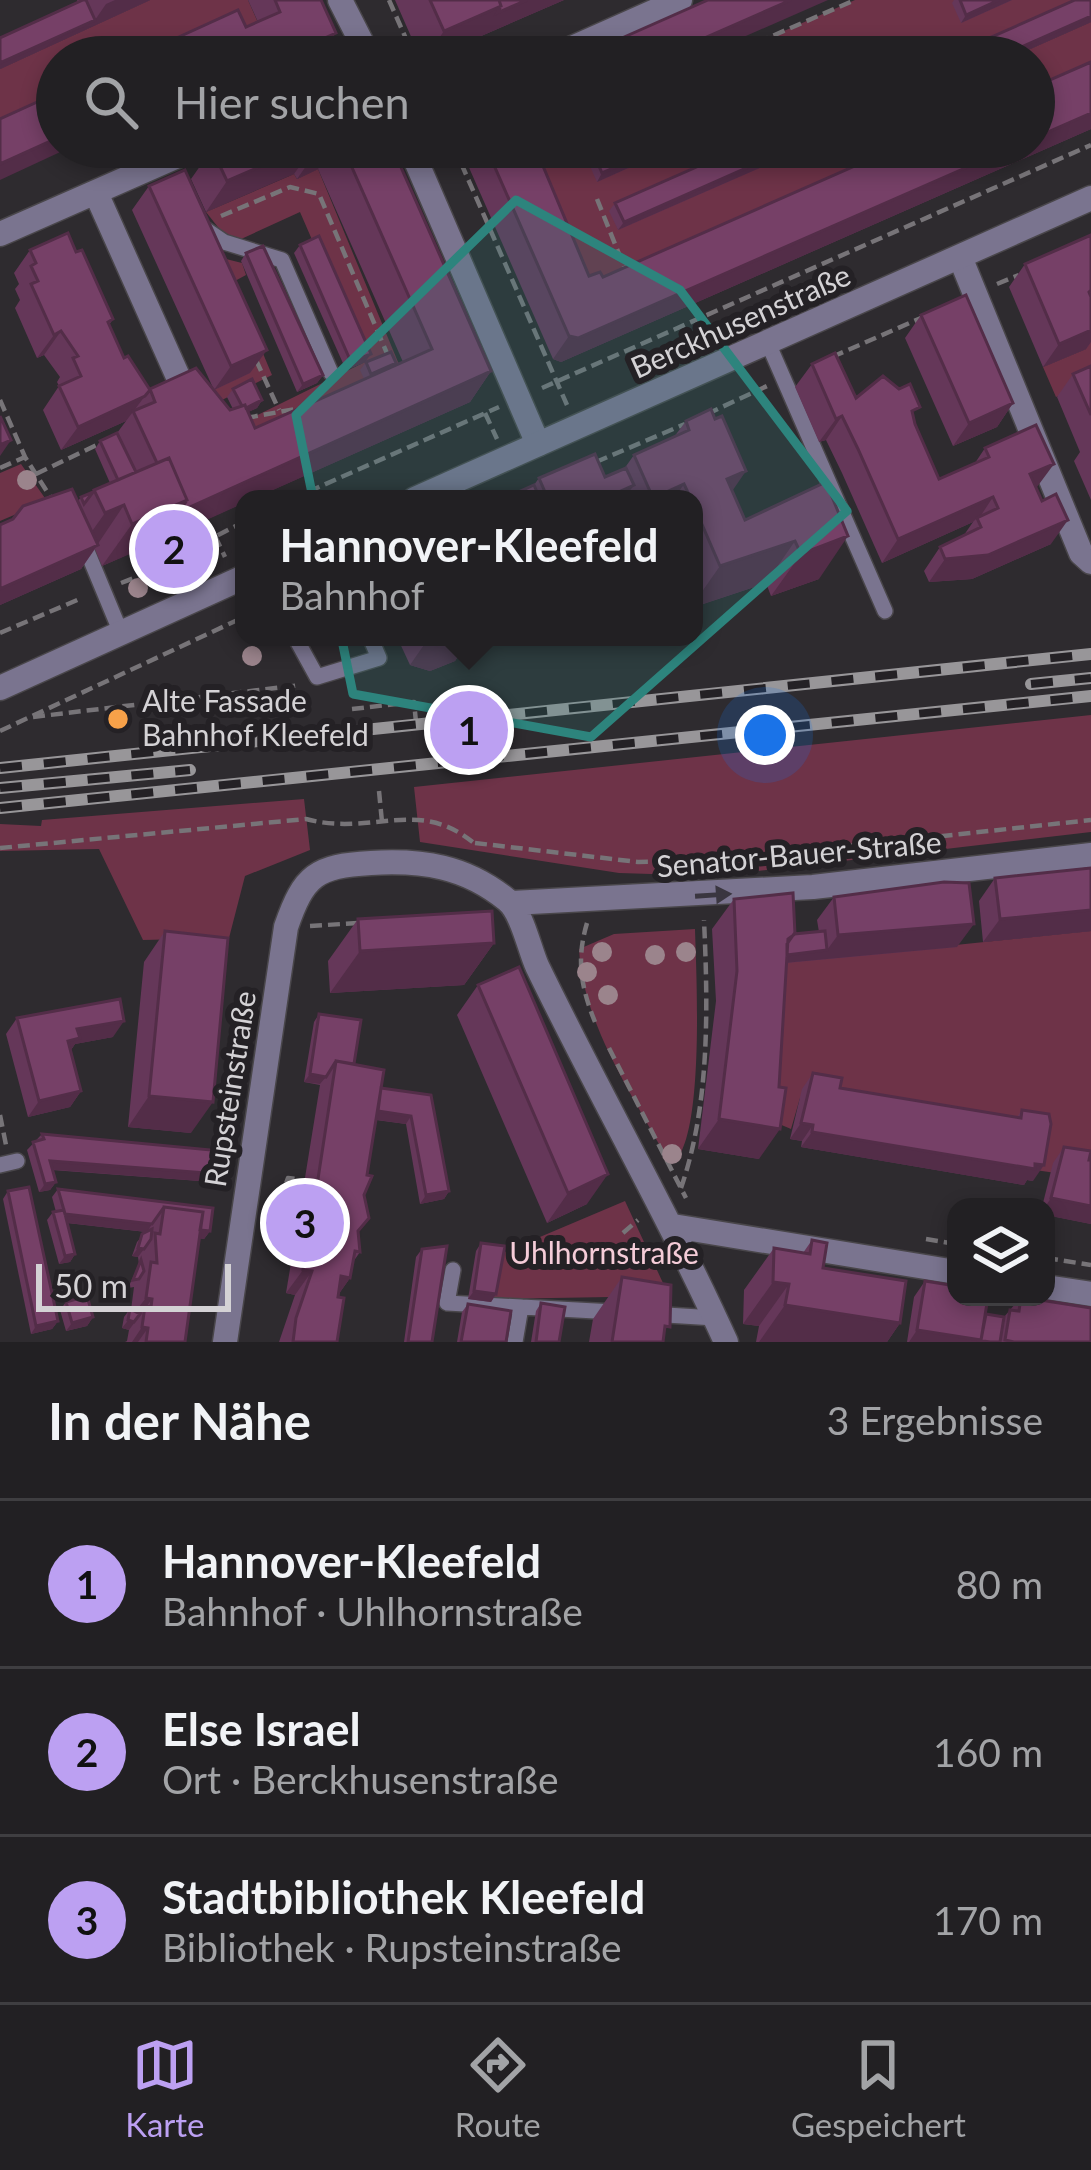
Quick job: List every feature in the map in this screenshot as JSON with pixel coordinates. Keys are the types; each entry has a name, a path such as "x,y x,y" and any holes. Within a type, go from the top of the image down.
{"street":[{"path":"340,0 358,36"},
{"path":"599,36 680,0"},
{"path":"0,234 96,193 175,168"},
{"path":"419,168 538,444"},
{"path":"96,193 178,379"},
{"name":"Berckhusenstraße","path":"435,490 1091,198"},
{"path":"960,257 1081,553 1091,562"},
{"path":"0,688 235,581"},
{"name":"Senator-Bauer-Straße","path":"512,903 703,896 1091,855"},
{"name":"Rupsteinstraße","path":"225,1342 286,927 298,894 313,876 334,865 417,861 467,875"},
{"path":"467,875 512,903 537,965 671,1194 673,1226 726,1342"},
{"path":"673,1226 947,1271"},
{"path":"1055,1288 1091,1294"}],"lane":[{"path":"187,202 200,225 224,242 282,260 331,373"},
{"path":"768,343 885,611"},
{"path":"86,551 121,633"},
{"path":"301,646 317,677 379,658 374,646"},
{"path":"453,1270 447,1303 716,1318"},
{"path":"515,1342 521,1307"}],"path":[{"path":"389,0 405,36"},
{"path":"772,36 854,0"},
{"path":"1055,161 1091,145"},
{"path":"463,168 577,427"},
{"path":"312,490 1039,168"},
{"path":"200,225 290,187 319,194 395,374"},
{"path":"597,199 627,274 614,280"},
{"path":"252,351 279,410"},
{"path":"0,400 25,457 56,504 40,511"},
{"path":"235,421 315,406"},
{"path":"36,474 118,434"},
{"path":"0,468 25,457"},
{"path":"0,731 235,621"},
{"path":"33,717 290,690 317,677"},
{"path":"362,719 362,708 352,709 414,702 416,722"},
{"path":"379,791 382,822"},
{"path":"0,848 306,819 332,826 438,819 476,843 638,862 710,861 1091,820"},
{"path":"467,875 476,843"},
{"path":"671,1194 704,1058 708,1001 703,896"},
{"path":"594,900 579,949 581,987 596,1022"},
{"path":"286,927 378,922"},
{"path":"606,1042 671,1194"},
{"path":"0,1115 9,1163"},
{"path":"274,1217 288,1178 297,1179 291,1214"},
{"path":"1055,1259 1091,1265"}],"highlighted area":[{"path":"516,200 680,290 847,511 591,737 353,694 296,415"}],"green space":[{"path":"150,0 248,0 264,36 72,36"},
{"path":"855,0 1087,0 1017,36 772,36"},
{"path":"1091,22 1091,69 1055,85 1055,38"},
{"path":"36,52 36,119 0,135 0,69"},
{"path":"532,168 607,168 597,181 627,168 707,168 610,210 618,229 759,168 868,168 601,286 582,278"},
{"path":"318,169 398,362 411,379 233,459 206,393 250,372 194,251 242,263 246,275 233,282 272,375 218,402 229,429 365,362 300,212 239,240 221,231 206,212 294,174 297,179"},
{"path":"1091,307 1091,382 1056,397 1043,367 1086,349"},
{"path":"21,464 47,501 0,521 0,473"},
{"path":"1091,715 1091,832 715,876 619,873 420,842 414,787"},
{"path":"304,799 310,850 245,876 229,938 143,940 99,849 0,851 0,824 41,826 42,820"},
{"path":"695,929 694,1094 681,1151 670,1164 600,1033 579,949 614,934"},
{"path":"1091,931 1091,1178 1035,1170 800,1098 791,1129 765,1118 773,964"},
{"name":"Uhlhornstraße","path":"625,1201 669,1296 492,1299 500,1254"}],"building":[{"path":"83,0 95,20 60,36 36,36 36,47 0,63 0,38"},
{"path":"275,0 321,0 336,33 181,36 238,10 246,27 280,12"},
{"path":"430,0 499,0 501,6 444,31"},
{"path":"499,0 527,0 497,13"},
{"path":"708,0 791,0 709,36 627,36"},
{"path":"960,0 999,0 966,15"},
{"path":"1075,0 1091,0 1091,16 1046,36 994,36"},
{"path":"1091,62 1091,113 1055,129 1055,78"},
{"path":"36,103 36,148 0,164 0,119"},
{"path":"221,168 257,168 227,181"},
{"path":"352,168 401,168 491,371 179,512 187,500 169,458 157,463 133,411 155,402 150,389 196,368 230,410 245,405 255,428 432,349"},
{"path":"495,168 544,168 589,276 600,272 603,277 850,168 965,168 578,338 569,336"},
{"path":"694,168 746,168 624,222 615,203"},
{"path":"185,170 267,350 231,366 149,186"},
{"path":"68,233 76,252 82,250 113,319 108,322 124,358 128,356 150,390 78,427 59,386 81,376 73,358 78,356 61,331 54,335 31,284 38,281 30,250"},
{"path":"1091,235 1091,330 1059,344 1025,264"},
{"path":"319,236 371,354 351,362 300,245"},
{"path":"263,246 323,375 303,384 246,253"},
{"path":"966,295 1013,403 969,423 921,315"},
{"path":"391,352 396,363 371,374 366,362"},
{"path":"835,353 856,398 883,376 899,389 910,384 920,407 912,411 915,424 939,479 989,457 985,448 1036,425 1054,464 1030,474 1042,501 1056,494 1068,520 988,555 945,559 940,547 981,527 977,518 998,508 993,497 898,539 842,416 836,419 812,364"},
{"path":"1091,366 1091,415 1073,374"},
{"path":"252,379 262,400 246,408 233,389"},
{"path":"711,409 715,419 722,416 746,471 727,479 745,520 826,482 848,536 801,554 795,541 720,566 703,527 703,490 687,490 684,484 671,490 649,490 634,455 689,430 686,421"},
{"path":"0,416 11,440 0,445"},
{"path":"117,433 136,472 118,480 100,441"},
{"path":"595,454 605,477 626,468 634,485 623,490 544,490 539,478"},
{"path":"169,458 187,500 132,524 124,505 105,513 94,490"},
{"path":"72,489 98,545 0,589 0,525 13,519 23,506"},
{"path":"1091,868 1091,910 1000,919 995,878"},
{"path":"969,883 974,924 838,935 834,897"},
{"path":"793,893 795,934 788,939 779,1087 786,1088 780,1129 719,1119 737,971 734,899"},
{"path":"492,911 494,943 360,951 358,919"},
{"path":"165,931 228,938 213,1102 149,1096"},
{"path":"825,931 827,950 787,955 794,934"},
{"path":"519,967 608,1174 568,1193 478,985"},
{"path":"120,999 124,1021 77,1029 80,1038 68,1041 81,1091 39,1101 17,1018"},
{"path":"319,1014 361,1020 354,1064 336,1061 326,1077 310,1074"},
{"path":"336,1061 384,1070 367,1175 372,1176 364,1195 369,1218 358,1231 360,1252 355,1251 350,1278 341,1276 338,1297 344,1298 337,1342 293,1342 312,1271 303,1270 314,1203 296,1202 297,1189 316,1192"},
{"path":"813,1073 842,1078 840,1088 1021,1118 1022,1110 1049,1114 1044,1165 1035,1164 1035,1169 812,1132 813,1125 801,1123"},
{"path":"381,1088 431,1095 449,1191 426,1195 411,1116 378,1111"},
{"path":"42,1134 222,1151 219,1174 50,1161 56,1182 45,1184 33,1142 44,1139"},
{"path":"1064,1147 1091,1151 1091,1206 1051,1198"},
{"path":"29,1187 58,1321 36,1326 8,1191"},
{"path":"58,1189 213,1208 210,1231 200,1230 203,1212 164,1207 152,1224 65,1214"},
{"path":"164,1207 203,1212 185,1342 146,1342 148,1328 142,1327 145,1306 151,1307 152,1299 146,1298 151,1262 157,1263 155,1233 160,1234"},
{"path":"64,1210 75,1254 65,1256 53,1212"},
{"path":"152,1229 144,1249 138,1248 142,1234"},
{"path":"812,1240 827,1243 823,1268 906,1281 900,1323 785,1305 789,1284 773,1282 774,1248 810,1254"},
{"path":"481,1243 505,1246 496,1294 474,1291"},
{"path":"447,1246 432,1342 408,1342 422,1249"},
{"path":"141,1260 144,1271 133,1280"},
{"path":"622,1277 671,1285 670,1327 665,1326 663,1342 612,1342"},
{"path":"925,1281 947,1285 947,1306 987,1306 981,1340 917,1330"},
{"path":"87,1296 93,1317 72,1323 66,1302"},
{"path":"1055,1302 1091,1308 1091,1342 1005,1340 1010,1310 1019,1311 1020,1306 1055,1306"},
{"path":"541,1303 565,1307 559,1342 536,1342"},
{"path":"468,1304 511,1311 506,1342 461,1342"},
{"path":"986,1314 1004,1317 1000,1342 977,1340 981,1340"}],"railway":[{"path":"0,768 1091,654"},
{"path":"1031,684 1091,678"},
{"path":"0,808 1091,696"},
{"path":"0,788 190,770"}],"place":[{"name":"Else Israel","path":"174,549"},
{"name":"Alte Fassade Bahnhof Kleefeld","path":"118,719"},
{"name":"Hannover-Kleefeld","path":"469,730"},
{"name":"Stadtbibliothek Kleefeld","path":"305,1223"}]}
